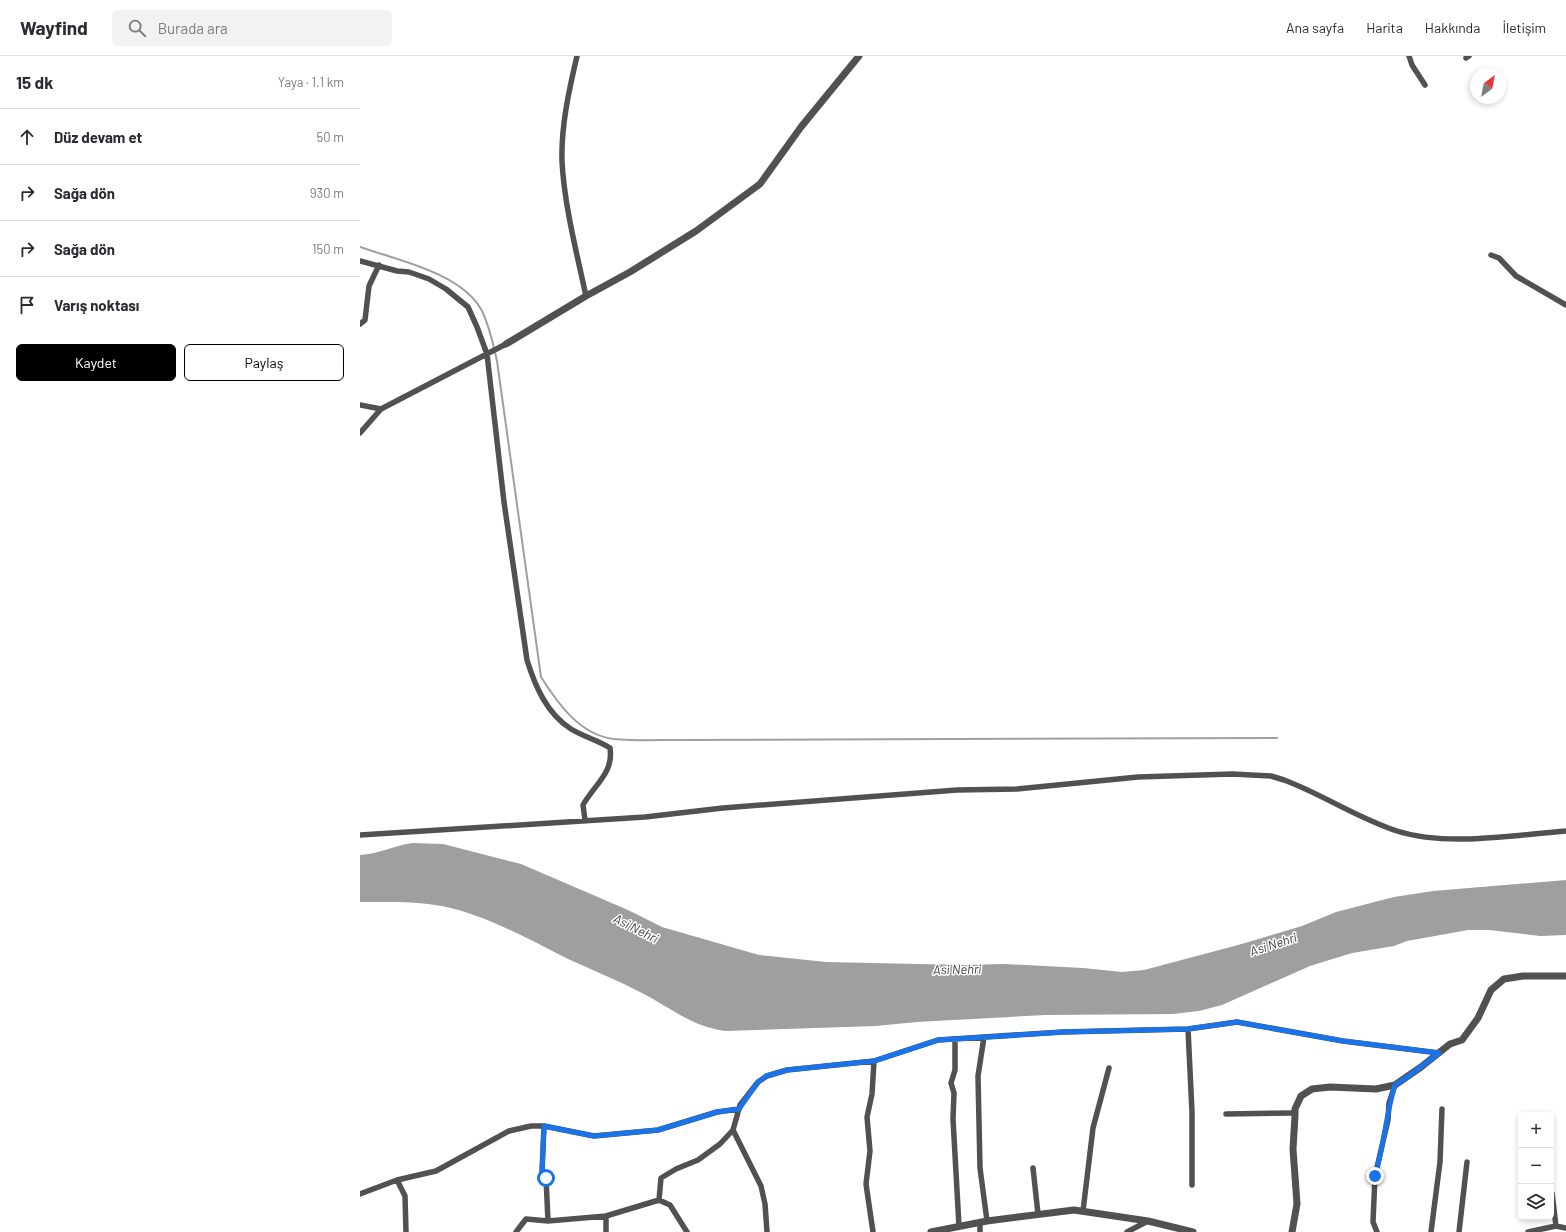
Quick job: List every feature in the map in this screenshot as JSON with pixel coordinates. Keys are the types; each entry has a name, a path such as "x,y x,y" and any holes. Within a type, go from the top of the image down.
{"street":[{"path":"578,56 566,102 562,160 564,183 586,296"},
{"path":"360,433 381,409 506,344 586,296 630,272 696,231 760,184 801,127 859,56"},
{"path":"1409,56 1412,65 1425,85"},
{"path":"1491,255 1499,258 1516,276 1566,305"},
{"path":"360,261 422,276 446,289 468,307 487,354 504,502 527,660 533,681 543,700 570,728 610,748 612,757 609,767 601,782 587,797 583,805 585,820"},
{"path":"360,324 365,320 368,286 379,265"},
{"path":"360,405 381,409"},
{"path":"360,835 585,820 957,790 1017,789 1138,777 1232,774 1271,776 1284,780 1373,822 1418,836 1460,838 1566,831"},
{"path":"1292,1232 1296,1204 1293,1149 1295,1114 1301,1096 1312,1089 1330,1087 1376,1089 1395,1085 1416,1071 1450,1044 1462,1040 1478,1018 1491,990 1504,979 1522,976 1566,976"},
{"path":"659,1200 661,1178 698,1160 720,1144 733,1130 739,1109 758,1082 766,1076 787,1070 874,1061 938,1040 1063,1032 1188,1029 1237,1022 1343,1041 1439,1053"},
{"path":"1188,1029 1192,1112 1192,1185"},
{"path":"980,1232 984,1222 980,1168 978,1076 984,1038"},
{"path":"955,1039 955,1070 951,1083 954,1093 953,1119 959,1226"},
{"path":"873,1232 866,1184 870,1151 866,1117 872,1094 874,1061"},
{"path":"1083,1211 1092,1128 1109,1068"},
{"path":"1377,1232 1373,1222 1375,1176 1388,1120 1389,1103 1395,1085"},
{"path":"1431,1232 1440,1162 1442,1108"},
{"path":"360,1194 397,1180 436,1171 509,1131 531,1126 544,1126 594,1136 658,1130 717,1112 739,1109"},
{"path":"1226,1114 1295,1114"},
{"path":"544,1126 542,1172 546,1178 548,1221"},
{"path":"733,1130 761,1186 765,1204 767,1232"},
{"path":"1459,1232 1467,1162"},
{"path":"1034,1168 1038,1214"},
{"path":"397,1180 405,1196 406,1232"},
{"path":"516,1232 526,1219 548,1221 606,1216 659,1200 670,1205 686,1232"},
{"path":"1528,1232 1561,1228 1554,1200"},
{"path":"931,1232 984,1222 1074,1210 1148,1221 1193,1232"},
{"path":"606,1216 606,1232"},
{"path":"1127,1232 1148,1221"}],"water":[{"name":"Asi Nehri","path":"412,843 443,844 521,864 628,910 662,927 759,955 826,962 964,965 1004,964 1083,968 1122,972 1144,970 1238,945 1302,926 1336,912 1394,897 1433,891 1566,880 1566,935 1540,936 1489,930 1468,930 1407,941 1394,946 1352,953 1310,966 1222,1005 1199,1011 1173,1014 1045,1015 917,1022 876,1026 725,1031 701,1025 613,979 568,959 491,921 475,915 432,904 360,902 360,855"}],"waterway":[{"path":"360,247 410,263 444,277 460,287 473,298 485,317 497,361 541,677 555,698 571,717 580,725 591,731 614,739 638,740 1277,738"}],"route":[{"path":"546,1178 542,1172 544,1126 594,1136 658,1130 717,1112 739,1109 740,1105 758,1082 766,1076 787,1070 811,1066 874,1061 938,1040 1063,1032 1188,1029 1237,1022 1343,1041 1439,1053 1395,1085 1389,1103 1388,1120 1380,1160 1375,1176"}]}
